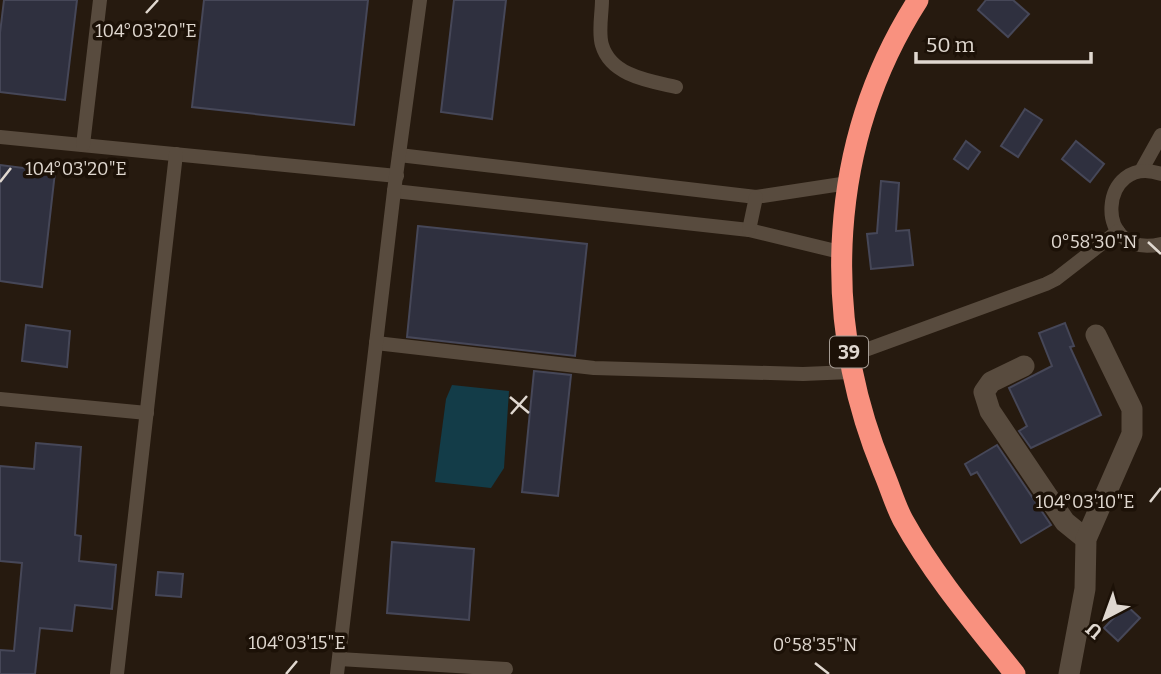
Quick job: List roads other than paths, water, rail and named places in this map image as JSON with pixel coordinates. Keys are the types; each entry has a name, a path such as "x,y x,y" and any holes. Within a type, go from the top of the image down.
{"highway":[{"name":"39","path":"918,0 901,26 881,67 862,122 848,183 839,252 850,364 875,452 903,519 940,578 1015,674"}],"street":[{"path":"1070,674 1085,589 1086,539 1132,434 1133,422 1132,409 1096,335"},
{"path":"1024,366 991,382 984,392 985,400 1065,522 1086,539"}],"lane":[{"path":"83,145 100,0"},
{"path":"420,0 338,666 506,669"},
{"path":"602,0 601,41 611,60 639,79 676,87"},
{"path":"1141,172 1161,135"},
{"path":"0,136 176,154 749,230 839,252"},
{"path":"117,674 176,154"},
{"path":"399,155 756,197 848,183"},
{"path":"1161,174 1141,172 1129,175 1119,183 1110,207 1112,220 1118,231 1128,240 1139,245 1161,244"},
{"path":"749,230 756,197"},
{"path":"376,343 594,368 803,374 850,364 1046,284 1118,231"},
{"path":"0,399 147,413"}],"water":[{"path":"452,385 509,391 504,468 491,488 435,482 446,399"}]}
